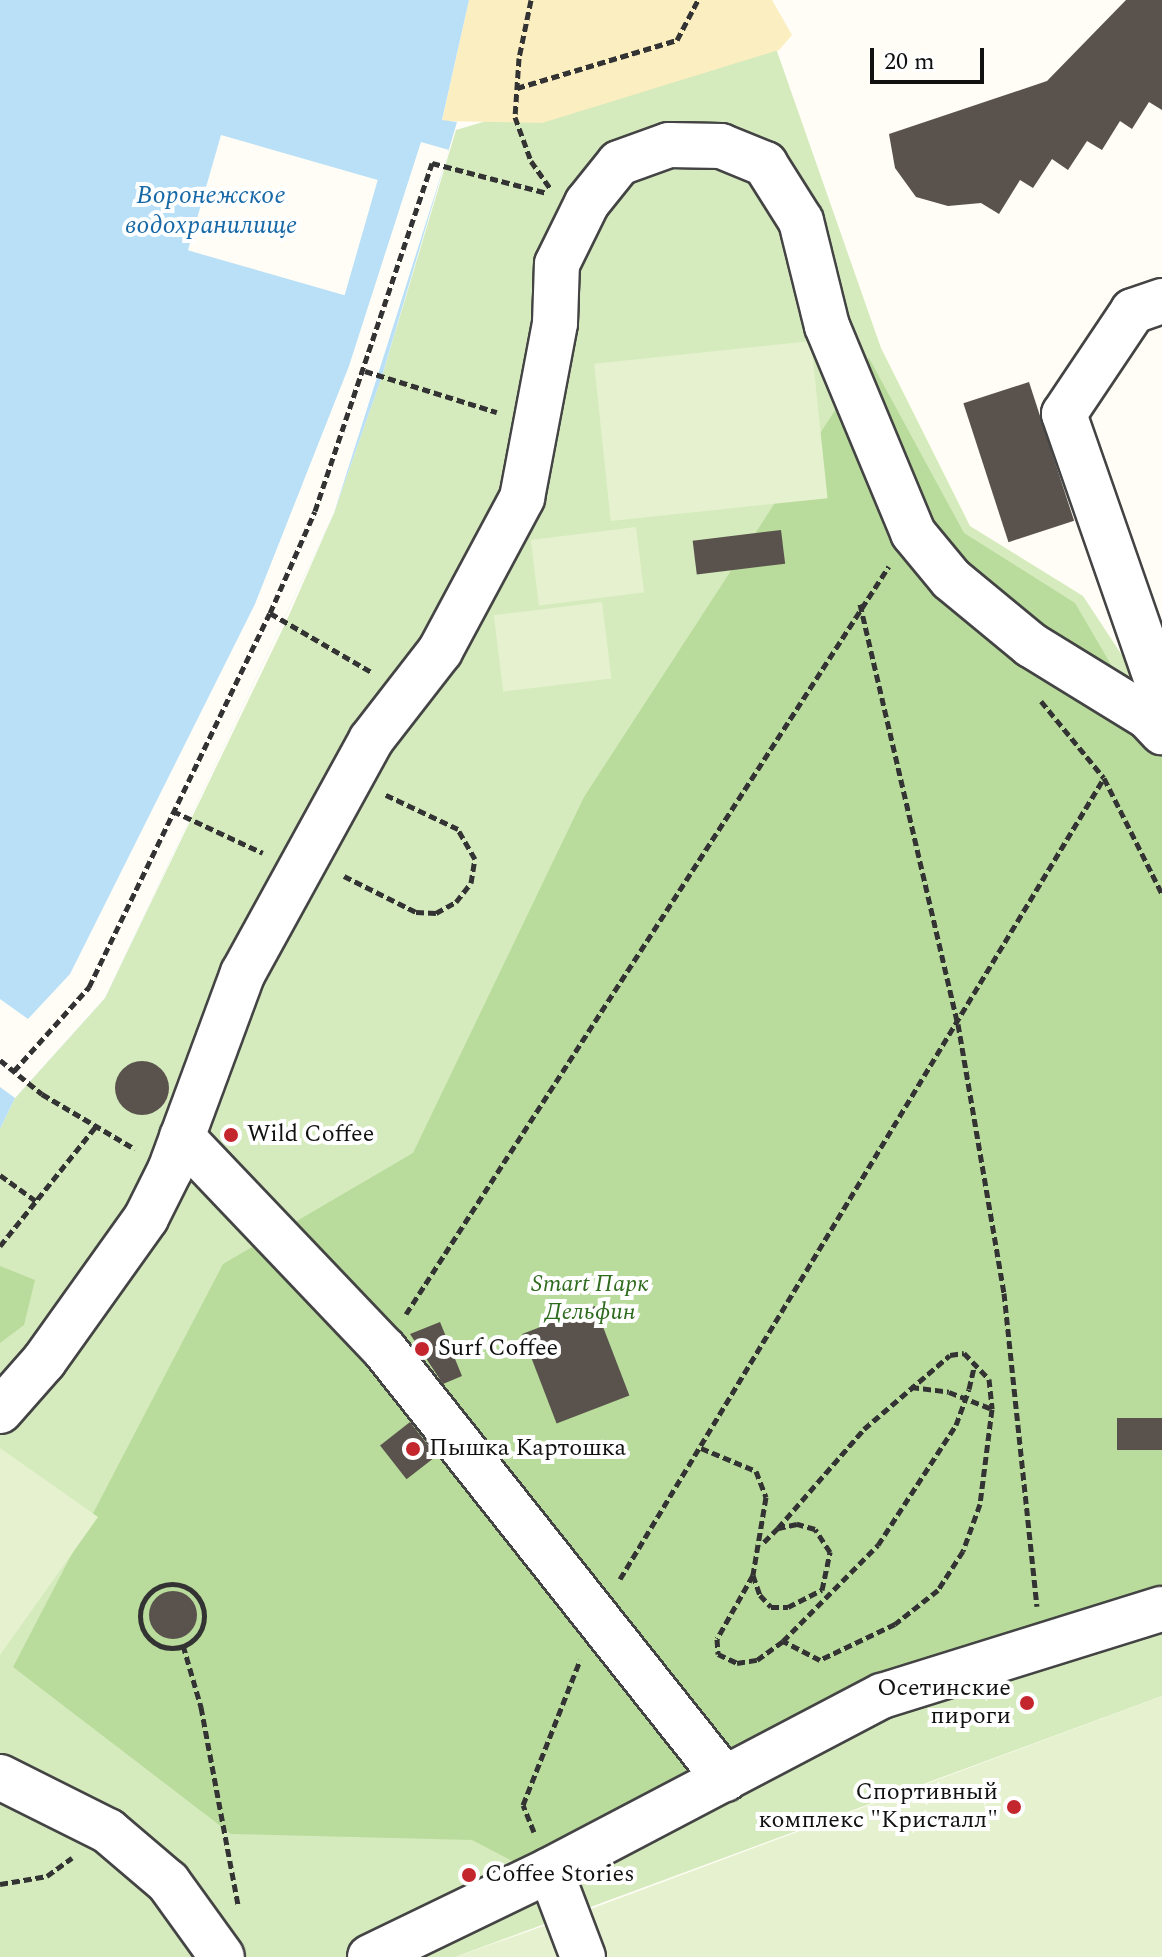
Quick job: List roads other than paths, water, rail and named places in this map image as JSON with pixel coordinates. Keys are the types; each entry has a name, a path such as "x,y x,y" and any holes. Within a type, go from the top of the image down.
{"lane":[{"path":"0,1411 44,1361 146,1218 176,1154 243,973 360,759 440,651 522,498 555,323 557,264 587,203 619,163 669,145 721,146 765,164 801,221 827,326 913,533 951,579 1031,645 1148,717 1162,732"},
{"path":"1162,301 1133,311 1064,414 1162,695"},
{"path":"176,1154 384,1349 725,1779"},
{"path":"370,1957 550,1870 882,1696 1162,1609"},
{"path":"0,1777 108,1831 232,1938"},
{"path":"550,1870 583,1957"}],"water":[{"name":"Воронежское водохранилище","path":"0,0 469,0 442,120 457,122 382,376 334,513 105,998 15,1098 0,1129"}],"place":[{"name":"Wild Coffee","path":"231,1135"},
{"name":"Surf Coffee","path":"422,1349"},
{"name":"Пышка Картошка","path":"413,1449"},
{"name":"Осетинские пироги","path":"1027,1703"},
{"name":"Спортивный комплекс \"Кристалл\"","path":"1014,1807"},
{"name":"Coffee Stories","path":"469,1875"}],"park label":[{"name":"Smart Парк Дельфин","path":"590,1299"}]}
